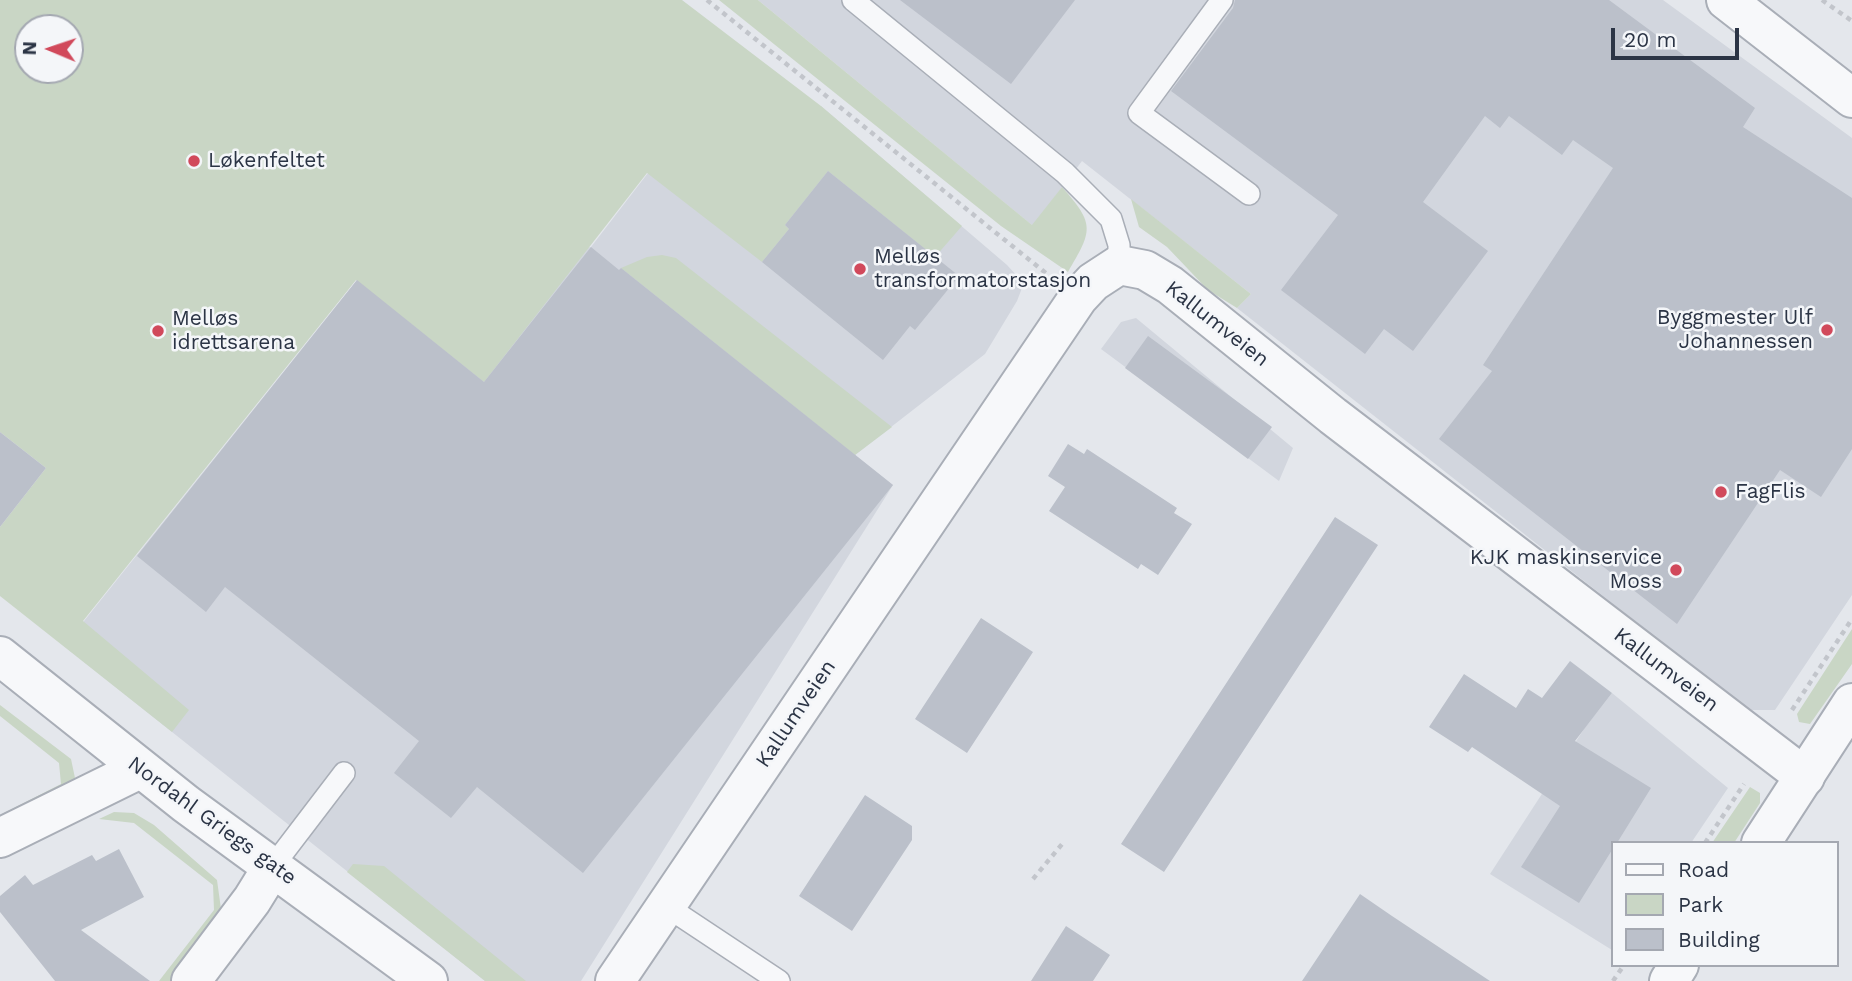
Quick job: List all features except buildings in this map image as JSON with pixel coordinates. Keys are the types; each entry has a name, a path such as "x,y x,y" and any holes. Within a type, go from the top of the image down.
{"street":[{"path":"1726,0 1852,98"},
{"name":"Kallumveien","path":"615,981 1078,298 1093,282 1119,265 1144,270 1170,285 1333,416 1805,777"},
{"name":"Nordahl Griegs gate","path":"0,656 141,769 428,981"},
{"path":"1762,841 1852,703"},
{"path":"0,838 141,769"},
{"path":"191,981 252,900 273,866"}],"lane":[{"path":"853,0 1065,173 1111,219 1119,245 1119,265"},
{"path":"1222,0 1139,113 1249,194"},
{"path":"273,866 344,773"},
{"path":"666,906 779,981"}],"path":[{"path":"707,0 1051,277"},
{"path":"1822,0 1852,21"},
{"path":"1792,710 1852,619"},
{"path":"1706,841 1744,784"},
{"path":"1033,879 1063,843"}],"shaded area":[{"path":"758,0 1663,0 1852,138 1852,595 1775,710 1748,710 1237,308 1251,294 1082,161 1033,226"},
{"path":"821,106 1007,265 1018,277 1022,288 985,354 855,455 893,485 581,981 485,981 64,646 357,280 591,247 648,173"},
{"path":"1136,318 1293,448 1279,481 1101,349 1121,322"},
{"path":"1612,693 1728,788 1692,841 1610,841 1610,949 1490,874 1584,729"}],"green space":[{"name":"Melløs idrettsarena","path":"0,0 682,0 821,106 962,226 935,257 828,171 785,225 789,229 762,262 647,173 484,382 356,280 83,621 189,710 172,732 0,596 0,527 46,468 0,432"},
{"path":"719,0 758,0 1032,225 1062,187 1081,211 1087,228 1082,247 1068,272 1001,226"},
{"path":"1131,199 1251,294 1237,308 1208,290 1167,247 1139,227"},
{"path":"662,255 676,258 892,427 855,455 621,268 647,257"},
{"path":"1852,629 1852,664 1810,724 1799,722 1797,714"},
{"path":"0,705 71,759 75,778 66,789 0,821 0,815 61,784 59,763 0,716"},
{"path":"1750,787 1760,793 1760,803 1735,841 1713,841"},
{"path":"114,812 134,813 154,825 217,880 221,909 219,919 170,981 159,981 214,910 213,885 134,823 99,819"},
{"path":"353,864 384,866 526,981 485,981 347,872"}],"place":[{"name":"Løkenfeltet","path":"194,161"},
{"name":"Melløs transformatorstasjon","path":"860,269"},
{"name":"Byggmester Ulf Johannessen","path":"1827,330"},
{"name":"Melløs idrettsarena","path":"158,331"},
{"name":"FagFlis","path":"1721,492"},
{"name":"KJK maskinservice Moss","path":"1676,570"}]}
